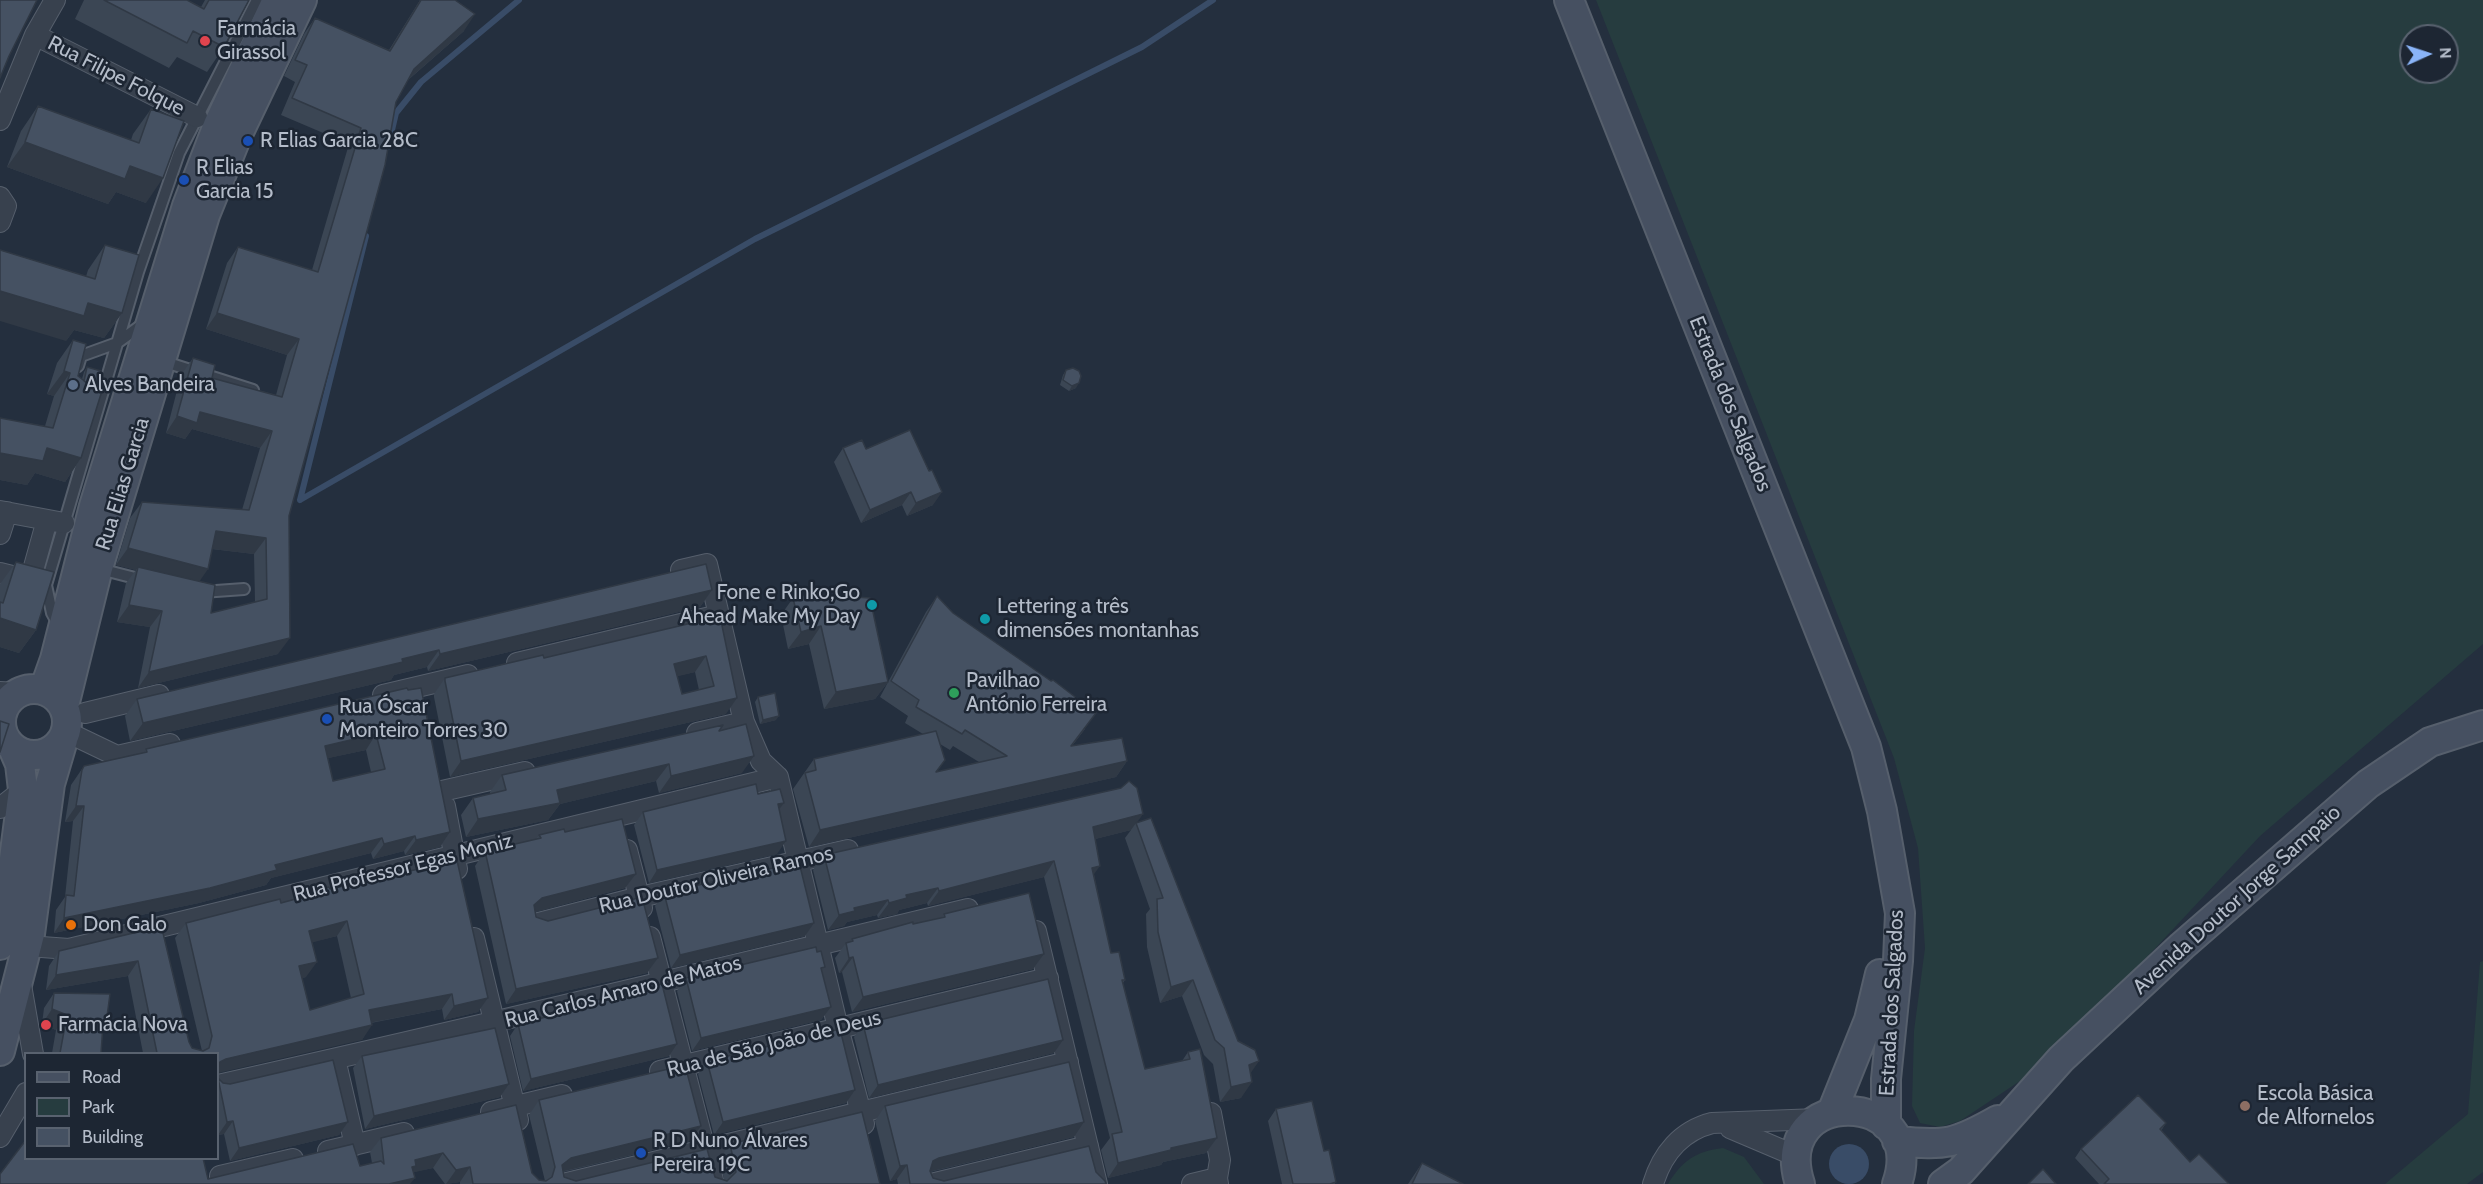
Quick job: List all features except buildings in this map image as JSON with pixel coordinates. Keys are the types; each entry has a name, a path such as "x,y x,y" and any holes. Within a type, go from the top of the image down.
{"main road":[{"name":"Rua Elias Garcia","path":"14,945 50,784 49,709 62,631 94,506 139,352 187,206 218,125 277,0"},
{"name":"Rua Elias Garcia","path":"49,709 98,568 139,352 205,214 237,136 302,0"},
{"name":"Estrada dos Salgados","path":"1569,0 1866,747 1882,811 1900,913 1898,961 1886,1079 1892,1132 1902,1156 1901,1172 1897,1184"},
{"path":"5,707 49,709 51,752 32,756 5,733 5,707"},
{"name":"Avenida Doutor Jorge Sampaio","path":"1943,1184 1961,1171 2061,1059 2182,946 2368,784 2430,742 2483,725"},
{"name":"Rua Elias Garcia","path":"0,1051 20,979 8,905 23,790 20,764 5,733"},
{"name":"Estrada dos Salgados","path":"1796,1174 1799,1142 1825,1115 1869,1020 1877,995 1883,951 1885,902 1882,811"},
{"path":"1825,1115 1861,1110 1892,1132"},
{"name":"Avenida Doutor Jorge Sampaio","path":"1892,1132 1933,1145 1953,1143 2016,1110"}],"street":[{"path":"0,120 35,35 55,0"},
{"name":"Rua Filipe Folque","path":"35,35 197,117"},
{"path":"0,197 6,207 0,222"},
{"path":"0,534 3,511 56,521 38,583 0,573"},
{"path":"661,575 707,564 744,722 761,760 778,777 838,1028 869,1146"},
{"path":"364,699 421,694 492,669 719,615"},
{"path":"49,709 177,691"},
{"path":"49,709 117,756 185,740"},
{"path":"675,738 744,722"},
{"path":"442,790 547,767"},
{"path":"437,768 462,889"},
{"name":"Rua Professor Egas Moniz","path":"14,945 69,949 162,936 454,856 778,777"},
{"path":"0,808 23,790"},
{"path":"619,816 714,1184"},
{"name":"Rua Doutor Oliveira Ramos","path":"535,924 639,897 867,846"},
{"name":"Rua Carlos Amaro de Matos","path":"219,1084 494,1023 661,980 981,906"},
{"path":"1033,915 1097,1184"},
{"path":"470,923 522,1140"},
{"name":"Rua de São João de Deus","path":"638,1077 1048,978"},
{"path":"20,979 33,1052"},
{"path":"335,1059 355,1145"},
{"path":"563,1184 1068,1062"},
{"path":"471,1117 582,1090"},
{"path":"1192,1184 1218,1181 1220,1160 1206,1090"},
{"path":"0,1137 24,1096"},
{"path":"1653,1184 1660,1162 1676,1143 1698,1127 1825,1115"},
{"path":"1712,1124 1740,1130 1796,1174"},
{"path":"219,1173 426,1128"},
{"path":"931,1184 1088,1146"}],"lane":[{"path":"56,521 96,416 139,352 138,272 179,153 257,0"},
{"path":"75,377 81,356 139,352 265,393"},
{"path":"82,407 96,416"},
{"path":"98,568 153,582"},
{"path":"38,583 62,631"},
{"path":"185,590 196,593 244,589"}],"green space":[{"path":"1596,0 2483,0 2483,644 2260,836 2119,987 2029,1075 1960,1121 1940,1127 1920,1123 1912,1106 1914,1031 1925,948 1918,848 1894,758"},
{"path":"2483,961 2483,1172 2467,1184 2385,1184 2468,1114 2480,962"},
{"path":"1723,1148 1744,1157 1764,1184 1668,1184 1684,1163 1691,1158 1713,1149"}],"water":[{"path":"1849,1144 1857,1145 1863,1150 1868,1156 1868,1172 1863,1178 1857,1183 1849,1184 1841,1183 1835,1178 1830,1172 1829,1164 1830,1156 1835,1150 1841,1145"}],"waterway":[{"path":"388,147 396,113 421,82 519,0"},
{"path":"300,500 755,239 1142,47 1213,0"},
{"path":"300,500 366,236"}],"place":[{"name":"Farmácia Girassol","path":"205,41"},
{"name":"R Elias Garcia 28C","path":"248,141"},
{"name":"R Elias Garcia 15","path":"184,180"},
{"name":"Alves Bandeira","path":"73,385"},
{"name":"Fone e Rinko;Go Ahead Make My Day","path":"872,605"},
{"name":"Lettering a três dimensões montanhas","path":"985,619"},
{"name":"Pavilhao António Ferreira","path":"954,693"},
{"name":"Rua Óscar Monteiro Torres 30","path":"327,719"},
{"name":"Don Galo","path":"71,925"},
{"name":"Farmácia Nova","path":"46,1025"},
{"name":"Escola Básica de Alfornelos","path":"2245,1106"},
{"name":"R D Nuno Álvares Pereira 19C","path":"641,1153"}]}
